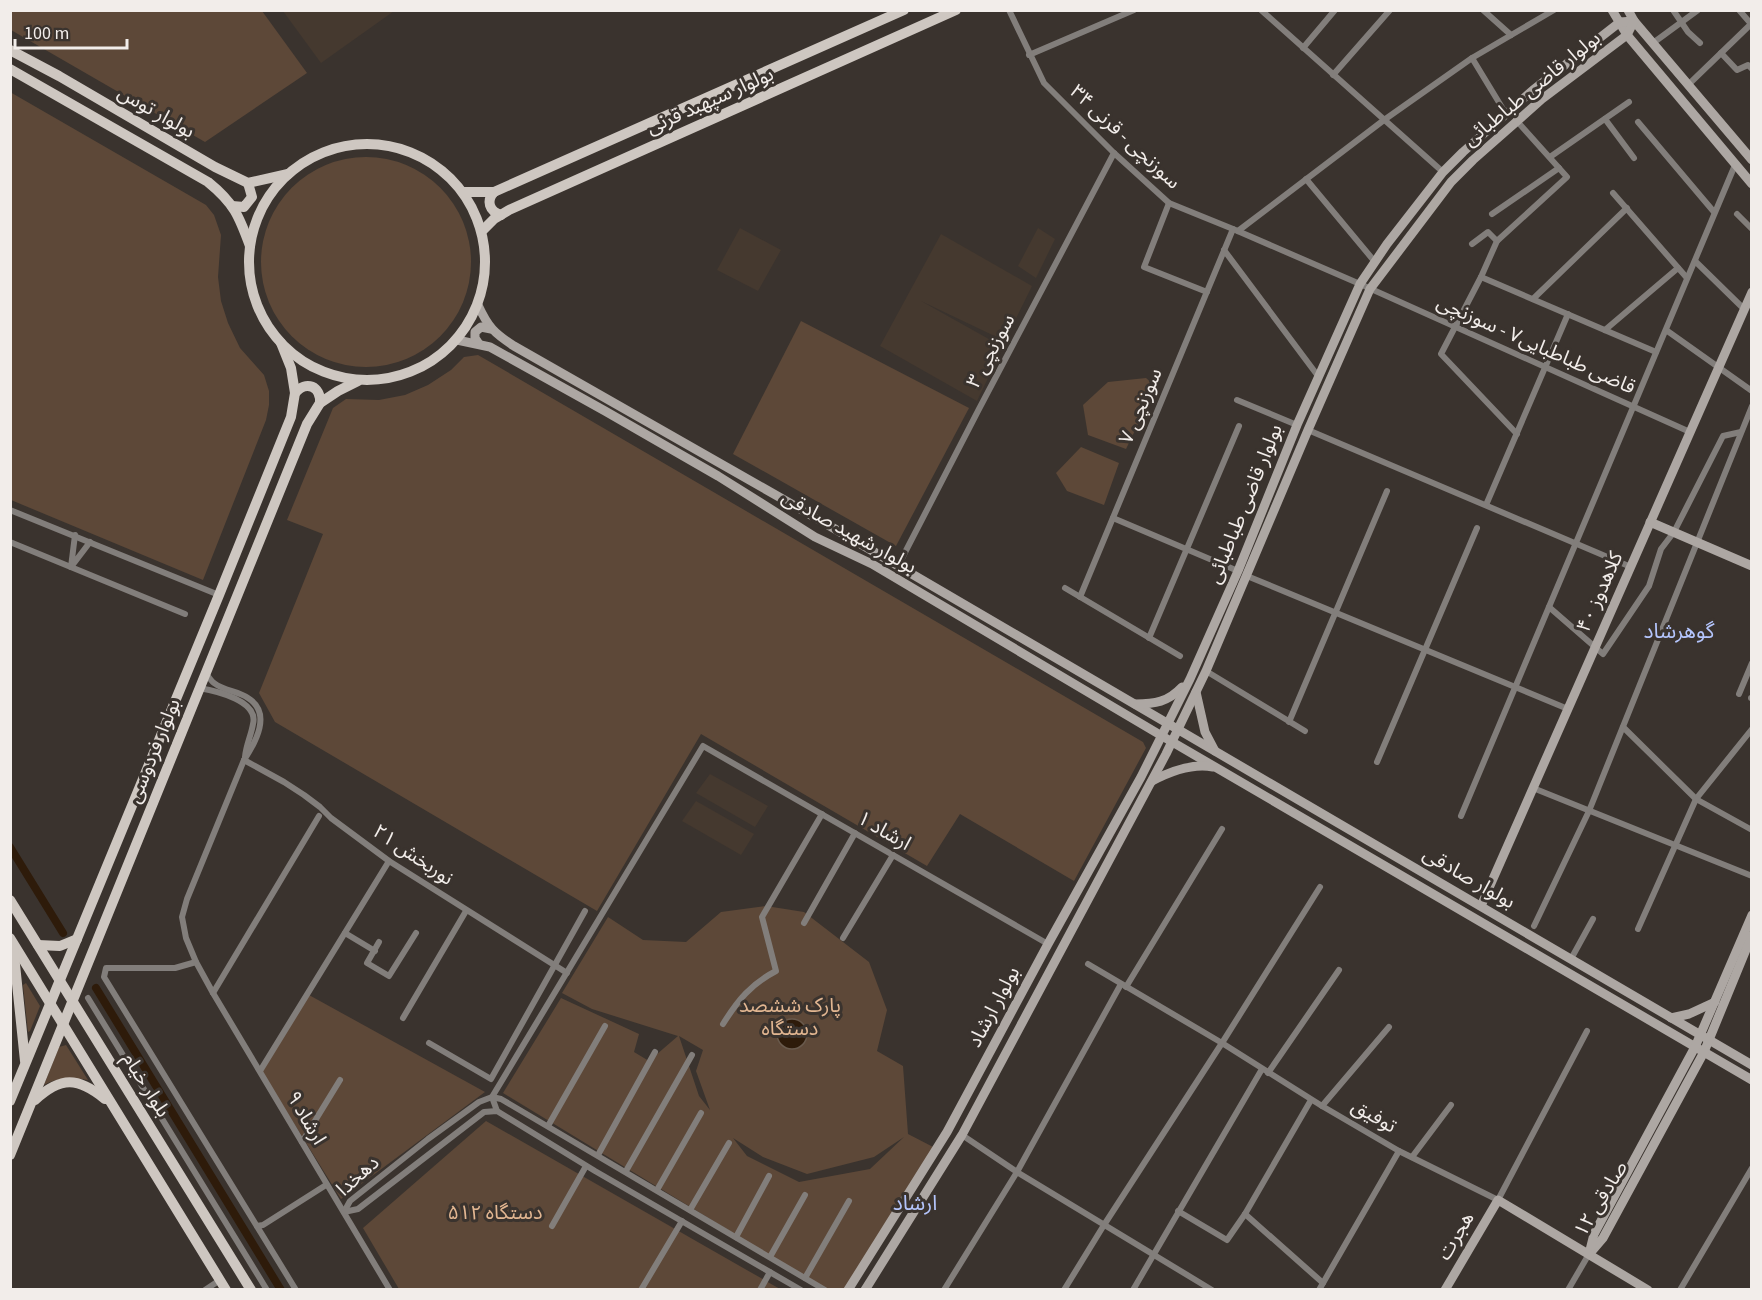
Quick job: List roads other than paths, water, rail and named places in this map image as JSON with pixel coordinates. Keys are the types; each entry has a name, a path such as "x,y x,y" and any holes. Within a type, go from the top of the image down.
{"main road":[{"name":"بولوار سپهبد قرنی","path":"463,192 494,192 904,10"},
{"name":"بولوار سپهبد قرنی","path":"483,230 501,215 956,10"},
{"path":"1612,10 1627,35 1752,184"},
{"path":"1628,10 1634,21 1752,160"},
{"name":"بولوار قاضی طباطبائی","path":"1162,736 1238,571 1297,425 1360,284 1417,203 1443,172 1533,90 1620,22 1634,21"},
{"name":"بولوار قاضی طباطبائی","path":"1172,741 1206,670 1370,289 1451,182 1516,120 1627,35 1634,21"},
{"name":"بولوار توس","path":"10,50 215,167 248,183"},
{"name":"بولوار توس","path":"10,69 208,182 224,195 237,213 250,246"},
{"path":"377,144 411,152 437,166 463,192 483,230 486,262 478,305 471,320 457,340 434,360 413,372 389,379 358,381 324,373 301,360 281,343 264,320 254,296 250,274 250,246 257,221 269,196 289,174 314,157 350,145 377,144"},
{"path":"232,206 244,207 248,203 252,197 248,183 289,174"},
{"path":"494,192 489,203 491,209 501,215"},
{"name":"کلاهدوز ۴۰","path":"1481,906 1752,292"},
{"name":"بولوار شهید صادقی","path":"478,305 486,322 497,335 514,346 823,522 1168,724"},
{"path":"479,344 475,338 476,332 481,327 493,330"},
{"name":"بولوار شهید صادقی","path":"457,340 490,347 508,356 718,476 815,537 872,564 1219,768"},
{"name":"بولوار فردوسی","path":"10,1101 291,417 295,393 291,368 281,343"},
{"name":"بولوار فردوسی","path":"10,1155 308,424 320,403 358,381"},
{"path":"295,393 306,385 312,386 318,390 320,403"},
{"path":"815,537 823,522"},
{"path":"1650,522 1752,566"},
{"path":"1134,704 1149,704 1173,697 1190,679"},
{"path":"1196,692 1205,732 1215,751"},
{"name":"بولوار صادقی","path":"1168,724 1752,1065"},
{"name":"بولوار ارشاد","path":"848,1290 947,1132 1162,736"},
{"name":"بولوار ارشاد","path":"865,1290 962,1135 1172,741"},
{"path":"1150,782 1165,774 1194,766 1219,768"},
{"name":"بولوار صادقی","path":"1219,768 1752,1080"},
{"name":"بلوار خیام","path":"10,900 251,1290"},
{"path":"1723,1049 1719,1035 1719,1003 1752,915"},
{"path":"1671,1018 1719,1003 1752,935"},
{"path":"38,945 60,946 77,939"},
{"path":"12,940 25,1063"},
{"name":"بلوار خیام","path":"12,940 223,1285"},
{"name":"صادقی ۱۲","path":"1589,1254 1594,1234 1700,1050 1719,1003"},
{"path":"31,1105 53,1086 73,1082 84,1084 115,1108"},
{"name":"توفیق","path":"1498,1200 1648,1290"},
{"name":"هجرت","path":"1444,1290 1498,1200"},
{"path":"891,1221 902,1230"}],"street":[{"name":"سوزنچی - قرنی ۳۴","path":"1009,10 1044,83 1114,153 1169,203 1360,284"},
{"path":"1029,55 1134,10"},
{"path":"1261,10 1443,172"},
{"path":"1303,48 1335,10"},
{"path":"1333,75 1390,10"},
{"path":"1483,10 1511,35"},
{"path":"1236,230 1472,58 1554,10"},
{"path":"1672,10 1688,32 1700,43"},
{"path":"1653,43 1698,10"},
{"path":"1688,85 1751,24 1739,10"},
{"path":"1721,53 1737,70 1748,65 1752,69"},
{"path":"1472,58 1506,114"},
{"path":"1550,157 1629,102"},
{"path":"1605,119 1634,158"},
{"path":"1516,120 1568,177 1497,242 1442,354 1517,434"},
{"path":"1638,122 1714,212"},
{"name":"سوزنچی ۳","path":"898,566 1114,153"},
{"path":"1461,816 1735,165"},
{"path":"1492,214 1559,168"},
{"path":"1306,179 1375,262"},
{"path":"1613,193 1688,278"},
{"path":"1169,203 1144,267 1207,292"},
{"path":"1533,299 1627,208"},
{"path":"1737,214 1752,229"},
{"name":"سوزنچی ۷","path":"1080,597 1224,250 1236,230"},
{"path":"1472,244 1488,232 1497,242"},
{"path":"1224,250 1318,376"},
{"path":"1695,261 1744,309"},
{"path":"1605,330 1678,268"},
{"path":"1481,277 1656,352"},
{"name":"قاضی طباطبایی۷ - سوزنچی","path":"1360,284 1690,432"},
{"path":"1486,505 1568,314"},
{"path":"1666,330 1752,391"},
{"path":"1237,400 1297,425"},
{"path":"1534,926 1589,811 1752,406"},
{"path":"1149,638 1239,426"},
{"path":"1308,430 1631,567"},
{"path":"1550,607 1603,654 1649,586 1661,549 1674,532 1724,436 1741,432"},
{"path":"1289,722 1387,490"},
{"path":"10,510 219,595"},
{"path":"1113,518 1238,571"},
{"path":"1377,762 1477,528"},
{"path":"71,567 75,535"},
{"path":"10,542 185,614"},
{"path":"71,567 90,542"},
{"path":"1247,576 1568,709"},
{"path":"1065,588 1180,656"},
{"path":"1739,694 1752,663"},
{"path":"1206,670 1305,731"},
{"path":"205,672 214,684 247,697 255,703 260,712 261,723 253,747 244,760"},
{"path":"199,688 212,690 244,703 250,708 254,723 246,745 244,760"},
{"path":"1623,727 1696,799 1752,830"},
{"path":"1638,929 1696,799 1752,729"},
{"name":"ارشاد ۱","path":"565,976 703,746 1048,944"},
{"name":"نوربخش ۲۱","path":"244,760 304,795 389,861 554,966 565,976"},
{"name":"ارشاد ۹","path":"244,760 187,898 182,917 186,938 213,993 390,1290"},
{"path":"1533,788 1752,876"},
{"path":"723,1024 734,1006 748,990 759,980 776,971 762,917 822,814"},
{"path":"213,993 319,816"},
{"path":"944,1290 1017,1172 1124,986 1222,829"},
{"path":"804,923 855,833"},
{"path":"843,938 893,855"},
{"path":"260,1071 389,861"},
{"path":"1064,1290 1320,887"},
{"path":"429,1043 491,1079 585,910"},
{"path":"403,1018 466,911"},
{"path":"1571,959 1593,919"},
{"path":"345,933 375,951"},
{"path":"379,942 368,963 389,976 416,933"},
{"path":"196,962 175,968 106,968 104,977 296,1290"},
{"name":"توفیق","path":"1088,964 1399,1151 1498,1200"},
{"path":"1268,1073 1339,970"},
{"path":"492,1097 565,976"},
{"path":"88,998 267,1290"},
{"path":"548,1126 605,1026"},
{"path":"1322,1106 1389,1027"},
{"path":"1498,1200 1587,1031"},
{"path":"598,1155 655,1052"},
{"path":"626,1172 692,1055"},
{"path":"1132,1290 1262,1070"},
{"path":"302,1142 340,1080"},
{"path":"492,1097 497,1110 586,1166 801,1290"},
{"path":"492,1097 501,1099 548,1126 825,1290"},
{"name":"دهخدا","path":"344,1212 350,1201 428,1139 479,1102 492,1097"},
{"path":"1178,1211 1227,1240 1245,1214 1311,1100"},
{"path":"1412,1156 1451,1105"},
{"name":"دهخدا","path":"344,1212 358,1209 484,1112 497,1110"},
{"path":"657,1190 701,1113"},
{"path":"962,1135 1017,1172 1212,1290"},
{"path":"690,1209 729,1143"},
{"path":"1319,1290 1399,1151"},
{"path":"552,1226 586,1166"},
{"path":"1680,1290 1752,1168"},
{"path":"736,1237 769,1176"},
{"path":"257,1226 263,1226 327,1185"},
{"path":"770,1257 805,1195"},
{"path":"805,1278 849,1201"},
{"path":"1245,1214 1323,1283"},
{"path":"641,1290 682,1221"},
{"path":"1568,1290 1589,1254"},
{"path":"760,1290 770,1272"},
{"path":"1194,1290 1198,1282"},
{"path":"205,1290 223,1285"}],"waterway":[{"path":"10,847 63,933"},
{"path":"96,988 281,1290"}],"district":[{"name":"گوهرشاد","path":"1679,631"},
{"name":"ارشاد","path":"915,1203"}],"park label":[{"name":"پارک‌ ششصد دستگاه","path":"790,1018"},
{"name":"۵۱۲ دستگاه","path":"495,1213"}]}
